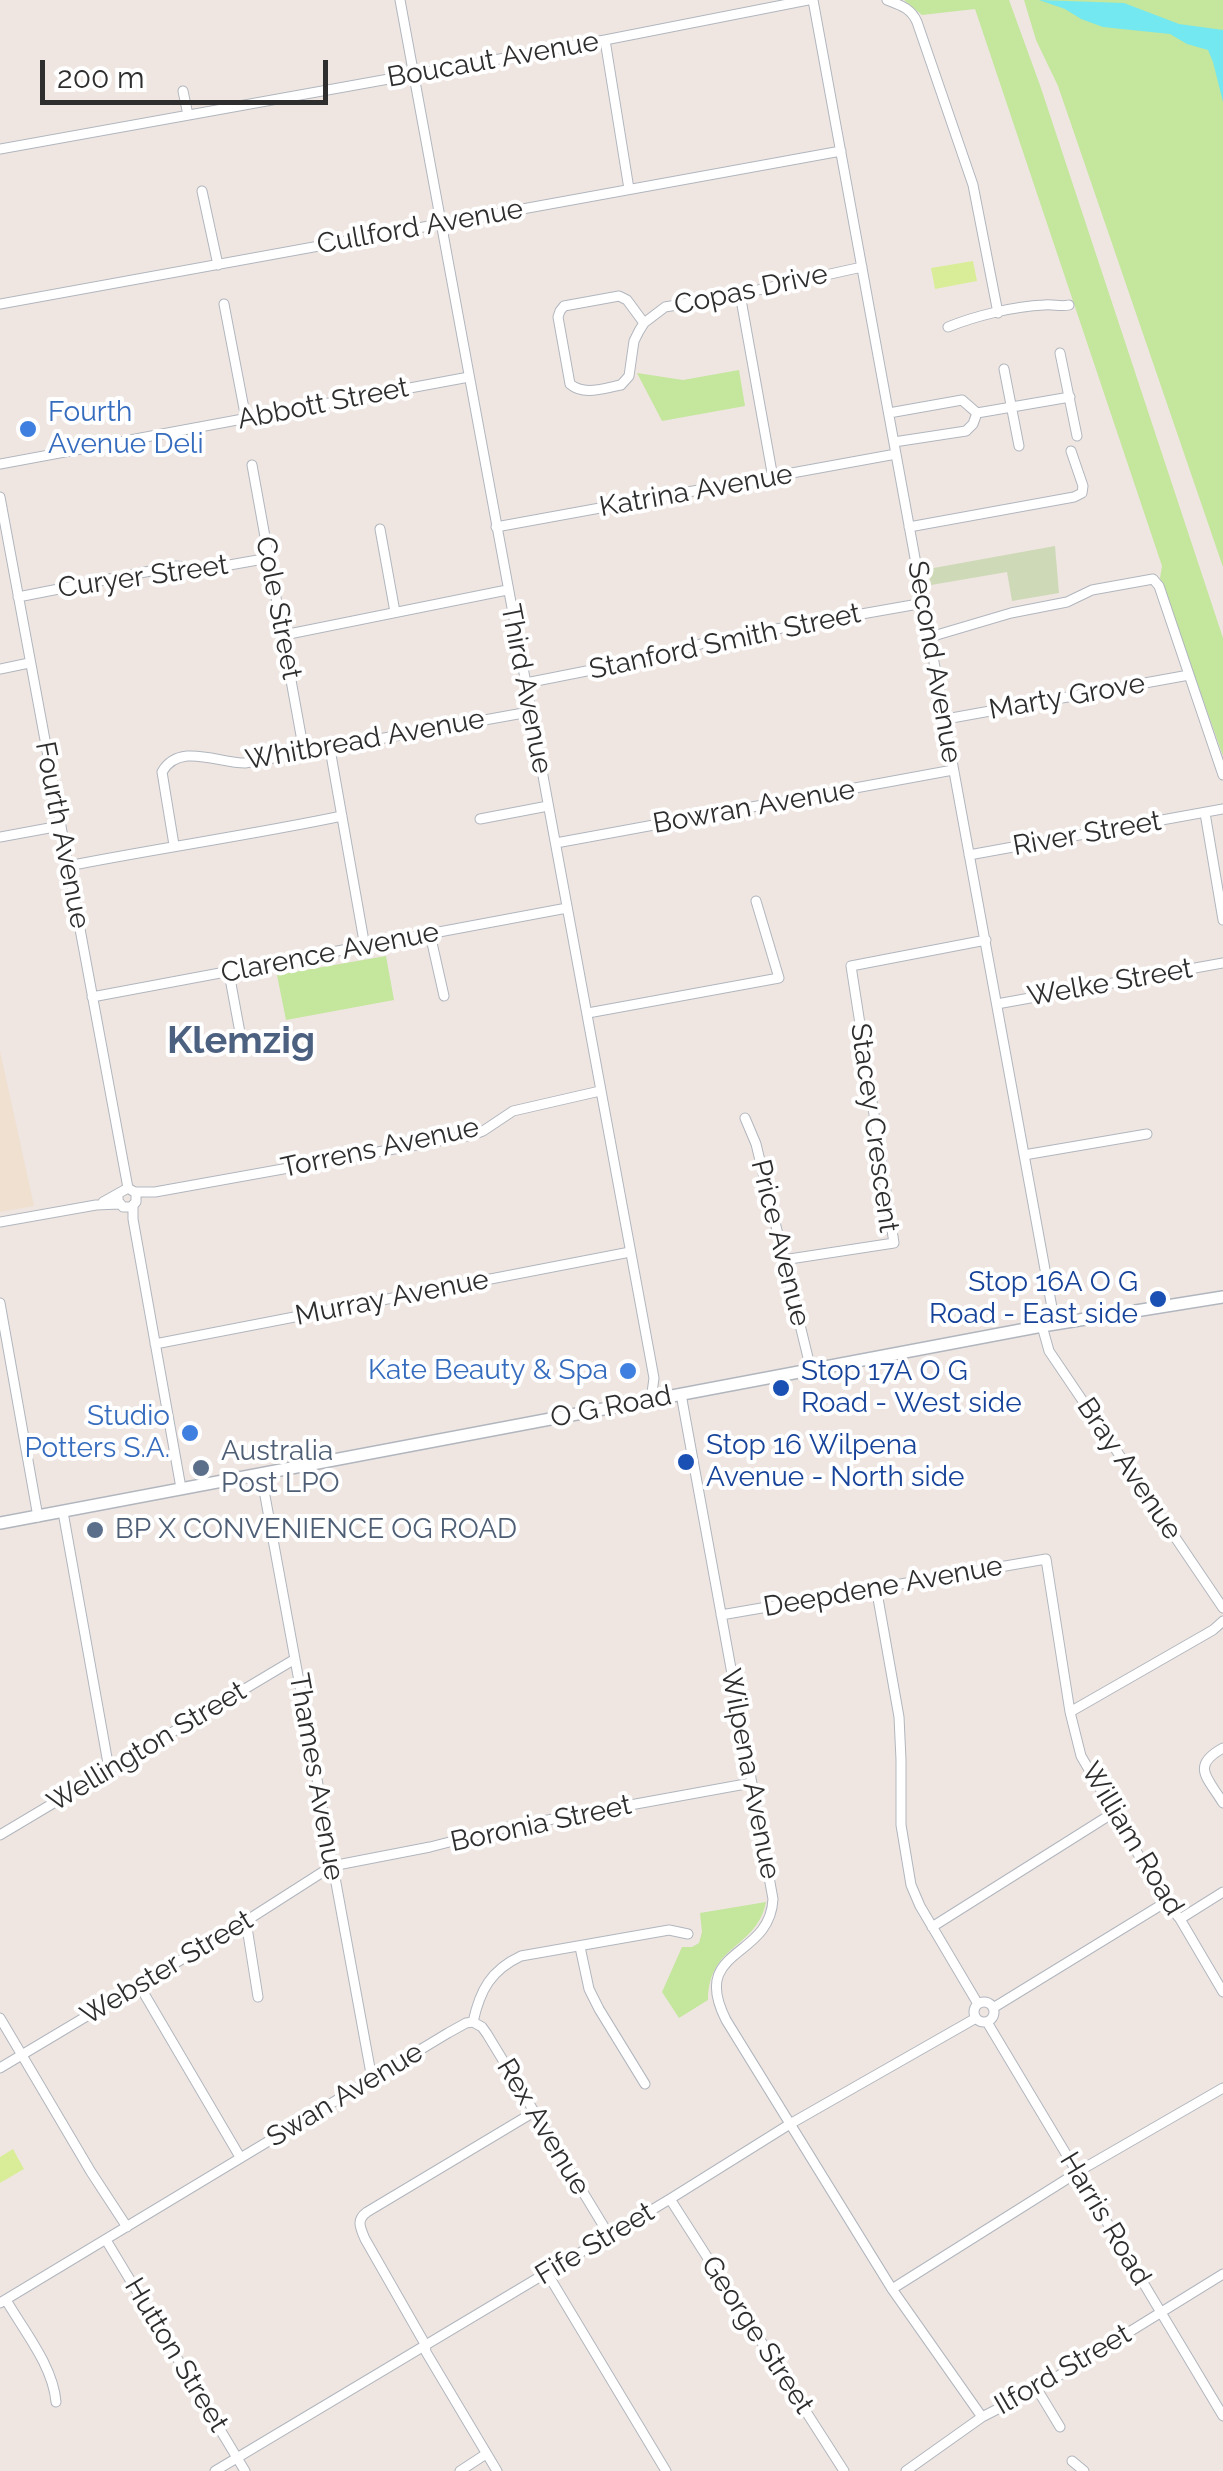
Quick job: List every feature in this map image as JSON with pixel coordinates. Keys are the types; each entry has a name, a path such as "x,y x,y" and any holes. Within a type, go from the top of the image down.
{"main road":[{"name":"O G Road","path":"0,1523 1048,1325 1223,1296"}],"street":[{"name":"Third Avenue","path":"400,0 654,1378 651,1400"},
{"name":"Boucaut Avenue","path":"0,149 811,0"},
{"name":"Second Avenue","path":"811,0 986,940 1024,1155 1048,1325"},
{"path":"887,0 904,6 917,22 973,186 998,313"},
{"path":"605,40 630,189"},
{"path":"183,91 188,115"},
{"name":"Cullford Avenue","path":"0,304 841,151"},
{"path":"202,191 218,265"},
{"name":"Copas Drive","path":"644,323 627,300 619,296 564,306 558,318 570,384 583,391 621,385 629,376 634,342 644,323 664,307 862,267"},
{"path":"740,294 772,478"},
{"path":"224,304 246,419"},
{"path":"948,326 968,318 1046,304 1069,305"},
{"path":"1060,353 1077,436"},
{"path":"1004,369 1020,446"},
{"name":"Abbott Street","path":"0,464 470,377"},
{"path":"977,413 1070,397"},
{"path":"889,413 962,400 977,413"},
{"path":"894,442 966,431 977,413"},
{"path":"909,528 1074,497 1082,493 1083,486 1072,451"},
{"name":"Katrina Avenue","path":"496,527 896,454"},
{"name":"Cole Street","path":"252,465 304,752"},
{"name":"Fourth Avenue","path":"0,497 3,531 182,1488"},
{"path":"380,529 395,612"},
{"name":"Curyer Street","path":"18,597 176,566 207,569 269,558"},
{"path":"930,637 1011,613 1067,602 1092,590 1153,579 1223,776"},
{"path":"284,635 507,590"},
{"name":"Stanford Smith Street","path":"526,683 657,657 714,640 924,602"},
{"path":"0,669 30,663"},
{"name":"Marty Grove","path":"946,720 1189,675"},
{"name":"Whitbread Avenue","path":"174,846 162,772 172,760 197,755 245,763 530,712"},
{"path":"330,748 365,947"},
{"name":"Bowran Avenue","path":"556,843 953,770"},
{"path":"480,819 548,806"},
{"name":"River Street","path":"969,855 1223,809"},
{"path":"1204,813 1223,920"},
{"path":"68,866 342,816"},
{"path":"0,837 60,826"},
{"path":"588,1014 779,978 756,901"},
{"name":"Clarence Avenue","path":"92,997 568,908"},
{"path":"430,934 444,996"},
{"name":"Stacey Crescent","path":"783,1260 894,1243 851,966 986,940"},
{"name":"Welke Street","path":"997,1004 1223,963"},
{"path":"228,973 241,1038"},
{"name":"Torrens Avenue","path":"0,1222 472,1135 513,1110 600,1091"},
{"name":"Price Avenue","path":"746,1118 756,1144 811,1370"},
{"path":"1024,1155 1146,1134"},
{"name":"Murray Avenue","path":"155,1344 630,1252"},
{"path":"0,1303 38,1517"},
{"name":"Bray Avenue","path":"1048,1325 1050,1351 1223,1608"},
{"name":"Third Avenue","path":"654,1378 674,1396"},
{"name":"Wilpena Avenue","path":"674,1396 720,1614 773,1899 770,1918 760,1934 724,1964 715,1984 715,1995 726,2020 892,2289 982,2417"},
{"name":"Thames Avenue","path":"261,1474 372,2080"},
{"path":"62,1512 109,1769"},
{"name":"Deepdene Avenue","path":"720,1614 1046,1559"},
{"name":"William Road","path":"1046,1559 1070,1712 1085,1766 1223,1992"},
{"path":"876,1587 898,1717 901,1825 914,1896 978,2004"},
{"path":"1070,1712 1223,1621"},
{"name":"Wellington Street","path":"0,1834 295,1659"},
{"path":"1223,1748 1209,1756 1204,1771 1223,1803"},
{"name":"Boronia Street","path":"332,1866 504,1828 751,1782"},
{"path":"932,1926 1113,1813"},
{"name":"Webster Street","path":"0,2068 332,1866"},
{"path":"1180,1919 1223,1892"},
{"path":"993,2008 1166,1902"},
{"path":"246,1921 258,1996"},
{"path":"473,2022 488,1982 500,1968 521,1956 669,1930 688,1934"},
{"path":"580,1946 594,1999 645,2084"},
{"path":"139,1985 240,2157"},
{"path":"988,2003 993,2008 993,2018 979,2022 975,2008 978,2004 988,2003"},
{"path":"0,2018 127,2227"},
{"name":"Fife Street","path":"215,2471 790,2124 976,2018"},
{"name":"Swan Avenue","path":"3,2301 448,2033 473,2022"},
{"name":"Rex Avenue","path":"473,2022 487,2034 609,2236"},
{"name":"Harris Road","path":"987,2022 1223,2416"},
{"path":"892,2289 1076,2172 1223,2088"},
{"path":"497,2471 426,2352 359,2222 361,2216 534,2112"},
{"name":"George Street","path":"670,2199 844,2471"},
{"name":"Hutton Street","path":"106,2240 245,2471"},
{"path":"547,2272 666,2471"},
{"name":"Ilford Street","path":"908,2471 982,2417 1037,2388 1223,2274"},
{"path":"3,2301 48,2373 56,2402"},
{"path":"1037,2388 1060,2427"},
{"path":"460,2471 486,2454"},
{"path":"1072,2462 1084,2471"}],"shaded area":[{"path":"0,1051 34,1206 0,1212"}],"green space":[{"path":"904,0 1009,0 1223,638 1223,756 1160,578 1162,566 975,9 922,15"},
{"path":"1024,0 1223,0 1223,567 1058,86 1036,40"},
{"path":"973,261 977,281 935,289 931,268"},
{"path":"739,370 745,406 662,421 637,373 683,380"},
{"path":"1055,546 1059,593 1012,601 1007,572 931,585 928,569"},
{"path":"386,956 394,1000 286,1020 277,975"},
{"path":"766,1902 753,1930 716,1967 708,2000 679,2018 662,1992 682,1947 699,1943 700,1913"},
{"path":"13,2149 24,2169 0,2183 0,2157"}],"water":[{"path":"1039,0 1124,3 1179,24 1223,30 1223,102 1208,50 1170,34 1103,27"}],"place":[{"name":"Fourth Avenue Deli","path":"28,429"},
{"name":"Stop 16A O G Road - East side","path":"1158,1299"},
{"name":"Kate Beauty & Spa","path":"628,1371"},
{"name":"Stop 17A O G Road - West side","path":"781,1388"},
{"name":"Studio Potters S.A.","path":"190,1433"},
{"name":"Stop 16 Wilpena Avenue - North side","path":"686,1462"},
{"name":"Australia Post LPO","path":"201,1468"},
{"name":"BP X CONVENIENCE OG ROAD","path":"95,1530"}],"district":[{"name":"Klemzig","path":"241,1042"}]}
